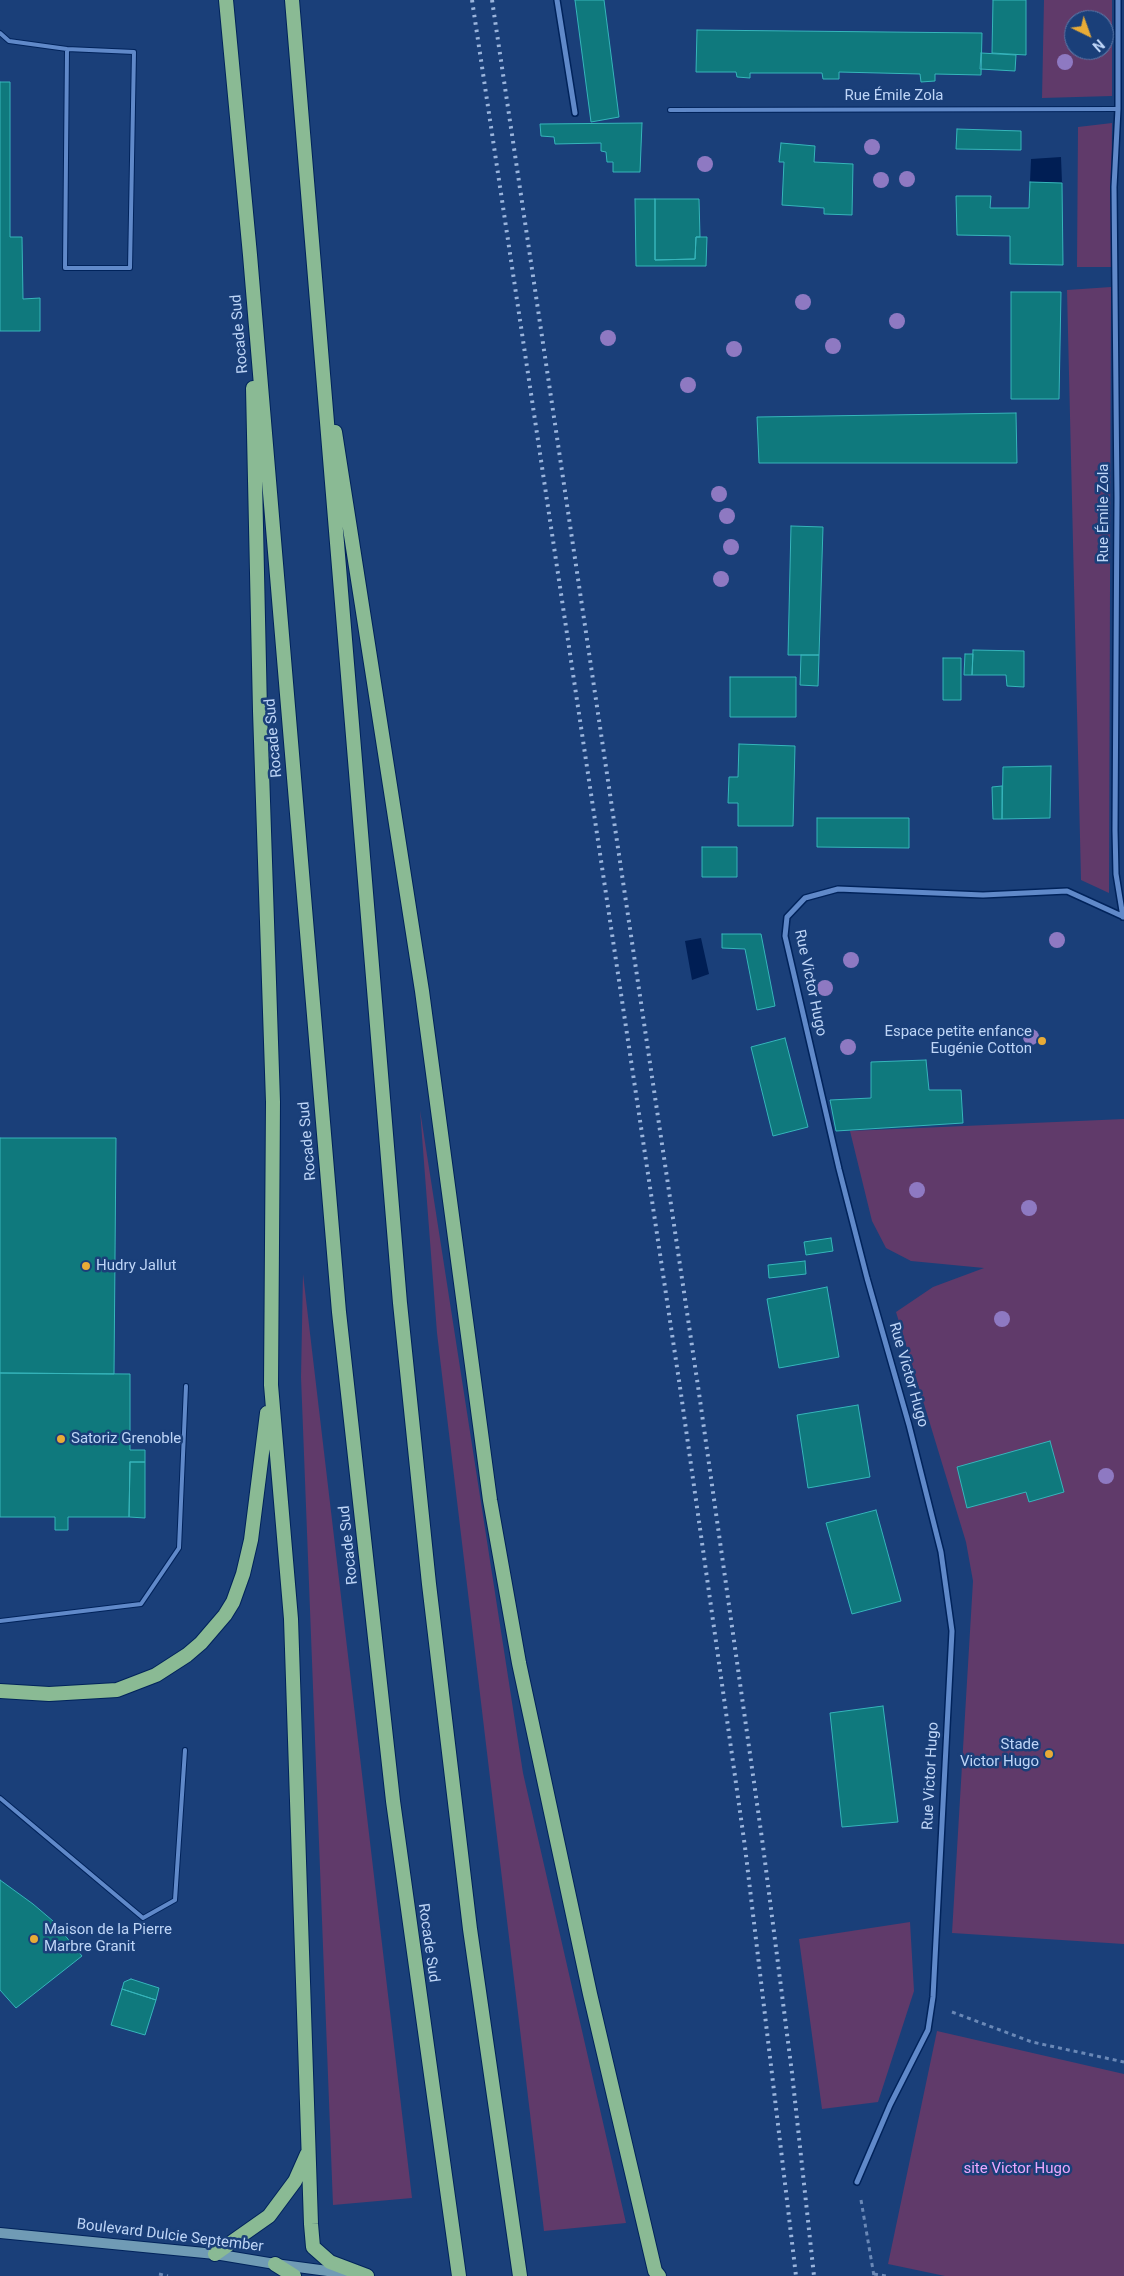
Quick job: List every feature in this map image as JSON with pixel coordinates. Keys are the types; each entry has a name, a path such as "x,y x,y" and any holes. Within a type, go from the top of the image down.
{"highway":[{"name":"Rocade Sud","path":"226,0 250,255 339,1312 393,1801 459,2276"},
{"path":"292,0 405,1351 429,1584 468,1909 520,2276"},
{"path":"250,255 260,711 273,1102 271,1385 291,1619 308,2151 313,2246 330,2262 367,2276"},
{"path":"318,317 422,991 490,1500 519,1663 586,1974 655,2272 659,2276"},
{"path":"0,1691 49,1694 116,1690 140,1682 174,1664 194,1649 214,1629 233,1602 243,1574 251,1540 271,1385"},
{"path":"215,2254 269,2216 295,2181 308,2151"},
{"path":"275,2264 294,2276"}],"main road":[{"name":"Boulevard Dulcie September","path":"0,2233 215,2254 367,2276"}],"street":[{"path":"557,0 575,112"},
{"name":"Rue Émile Zola","path":"1118,0 1118,108 1114,187 1117,700 1115,830 1116,874 1123,917"},
{"path":"1118,78 1124,78"},
{"path":"1117,700 1124,701"},
{"name":"Rue Victor Hugo","path":"858,2182 890,2105 928,2030 933,1997 952,1631 941,1552 910,1425 839,1169 785,936 787,917 805,898 838,889 983,894 1067,891 1123,917"}],"lane":[{"path":"0,32 9,41 67,49 134,52 130,268 65,268 67,49"},
{"name":"Rue Émile Zola","path":"670,110 1118,108"},
{"path":"0,1621 141,1604 179,1548 186,1386"},
{"path":"0,1798 143,1918 175,1900 186,1750"}],"path":[{"path":"933,1997 956,2015 1032,2042 1124,2062"},
{"path":"858,2182 874,2275 886,2276"}],"green space":[{"path":"1044,0 1112,0 1112,10 1064,10 1064,60 1112,60 1112,96 1042,98"},
{"path":"1112,123 1111,267 1077,267 1078,127"},
{"path":"1111,287 1109,893 1081,880 1067,290"},
{"path":"420,1110 523,1773 626,2223 544,2231 437,1333"},
{"path":"1124,1119 1124,1944 952,1933 973,1581 966,1542 896,1312 933,1287 984,1268 911,1261 886,1248 872,1221 850,1131"},
{"path":"303,1274 412,2198 333,2205 301,1377"},
{"path":"910,1922 914,1991 878,2102 822,2109 799,1939"},
{"name":"site Victor Hugo","path":"937,2031 1124,2074 1124,2276 945,2276 888,2264"}],"water":[{"path":"1061,157 1062,183 1030,182 1031,159"},
{"path":"701,938 709,974 692,980 685,941"}],"building":[{"path":"575,0 604,0 619,117 591,122"},
{"path":"993,0 1026,0 1026,55 992,53"},
{"path":"697,30 982,33 981,75 935,74 935,81 921,82 920,74 839,72 839,79 823,79 822,73 750,73 750,78 737,77 736,72 696,72"},
{"path":"981,53 1016,55 1015,71 980,69"},
{"path":"0,82 10,82 10,237 22,237 23,299 40,298 40,331 0,331"},
{"path":"642,123 640,172 613,172 613,162 607,162 606,152 601,151 601,143 555,144 554,137 541,136 540,124"},
{"path":"957,129 1021,131 1021,150 956,149"},
{"path":"781,143 815,146 814,162 853,164 852,215 824,214 824,208 782,205 784,162 779,162"},
{"path":"1030,182 1062,183 1063,265 1010,264 1010,236 957,235 956,196 991,196 990,208 1029,208"},
{"path":"635,199 655,199 655,260 695,259 696,237 707,237 706,266 636,266"},
{"path":"655,199 699,199 700,237 696,237 695,259 655,260"},
{"path":"1011,292 1061,292 1059,399 1011,399"},
{"path":"1016,413 1017,463 759,463 757,417"},
{"path":"791,526 823,527 819,655 788,655"},
{"path":"973,650 1024,651 1024,687 1007,686 1006,675 972,675"},
{"path":"965,654 973,654 972,675 964,675"},
{"path":"801,655 819,655 818,686 800,685"},
{"path":"943,658 961,658 961,700 943,700"},
{"path":"730,677 796,677 796,717 730,717"},
{"path":"739,744 795,746 793,826 738,826 738,803 728,803 729,777 738,777"},
{"path":"1051,766 1050,818 1002,819 1003,767"},
{"path":"1002,786 1002,819 993,819 992,787"},
{"path":"817,818 909,818 909,848 817,847"},
{"path":"702,847 737,847 737,877 702,877"},
{"path":"722,934 761,934 775,1006 757,1010 745,949 722,948"},
{"path":"785,1038 808,1127 773,1136 751,1047"},
{"path":"926,1060 929,1090 961,1090 963,1123 836,1131 830,1100 871,1098 871,1062"},
{"path":"0,1138 116,1138 114,1374 0,1373"},
{"path":"831,1238 833,1251 806,1255 804,1242"},
{"path":"805,1261 806,1274 769,1278 768,1265"},
{"path":"827,1287 839,1357 779,1368 767,1299"},
{"path":"0,1373 130,1374 130,1450 145,1450 145,1462 130,1462 129,1517 68,1517 68,1530 55,1530 55,1517 0,1517"},
{"path":"858,1405 870,1477 808,1488 797,1415"},
{"path":"1050,1441 1064,1492 1029,1502 1026,1492 967,1508 957,1467"},
{"path":"130,1462 145,1462 145,1518 129,1517"},
{"path":"876,1510 901,1601 852,1614 826,1523"},
{"path":"883,1706 898,1822 842,1827 830,1713"},
{"name":"Maison de la Pierre Marbre Granit","path":"0,1880 53,1921 82,1956 16,2008 0,1990"},
{"path":"131,1979 159,1988 156,2000 122,1989 124,1982"},
{"path":"122,1989 156,2000 145,2035 111,2025"}],"railway":[{"path":"472,0 681,1394 745,1847 796,2276"},
{"path":"492,0 699,1393 763,1846 792,2073 814,2276"}],"place":[{"name":"Espace petite enfance Eugénie Cotton","path":"1042,1041"},
{"name":"Hudry Jallut","path":"86,1266"},
{"name":"Satoriz Grenoble","path":"61,1439"},
{"name":"Stade Victor Hugo","path":"1049,1754"},
{"name":"Maison de la Pierre Marbre Granit","path":"34,1939"}]}
